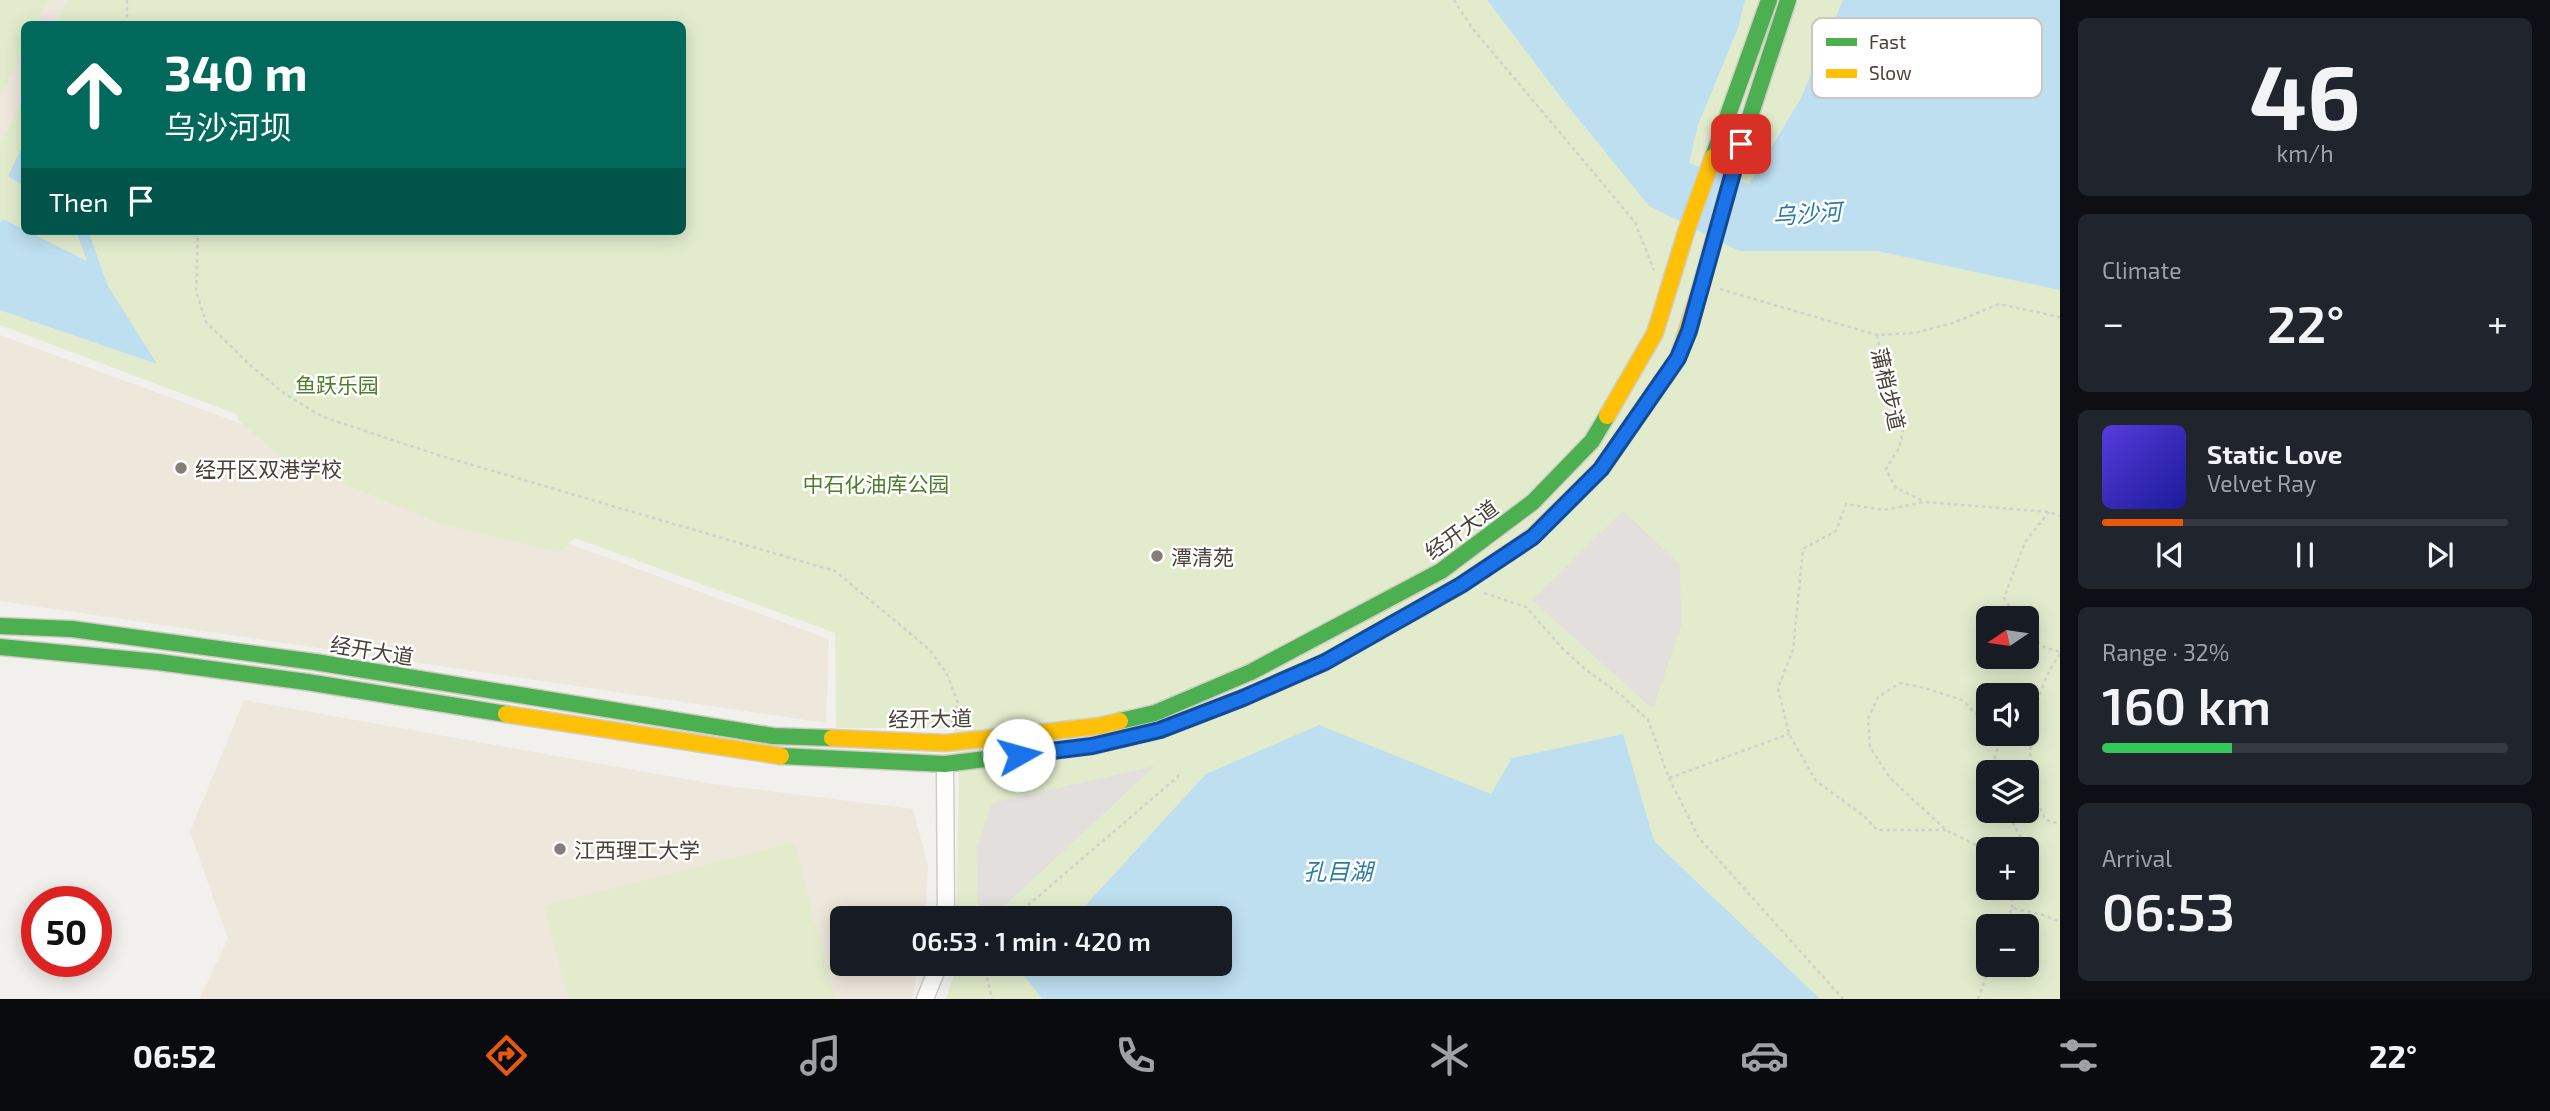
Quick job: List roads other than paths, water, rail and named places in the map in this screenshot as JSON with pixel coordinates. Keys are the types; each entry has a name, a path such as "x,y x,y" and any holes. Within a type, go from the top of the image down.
{"main road":[{"name":"经开大道","path":"0,626 72,629 315,662 773,736 946,743 1100,726 1155,713 1251,671 1441,571 1533,502 1592,441 1656,333 1687,229 1769,0"},
{"name":"经开大道","path":"0,647 158,662 307,682 766,755 945,764 1092,746 1160,730 1325,662 1461,585 1533,537 1601,469 1678,358 1689,331 1740,147 1788,0"}],"street":[{"path":"945,764 946,906"},
{"path":"925,999 934,976"}],"water":[{"name":"乌沙河","path":"1487,0 1745,0 1738,28 1698,125 1689,163 1749,184 1800,100 1812,72 1812,98 2042,98 2042,18 1835,18 1843,0 2060,0 2060,290 1877,251 1739,251 1649,206 1559,95"},
{"path":"21,149 21,184 8,176"},
{"path":"3,219 21,228 21,235 35,235 87,261 77,235 89,235 108,286 157,364 0,310 0,223"},
{"name":"孔目湖","path":"1319,725 1491,794 1512,758 1623,734 1654,841 1820,999 1042,999 1025,976 1232,976 1232,906 1085,906 1206,774"}],"place":[{"name":"经开区双港学校","path":"181,468"},
{"name":"潭清苑","path":"1157,556"},
{"name":"江西理工大学","path":"560,849"}],"park label":[{"name":"鱼跃乐园","path":"337,384"},
{"name":"中石化油库公园","path":"876,483"}]}
